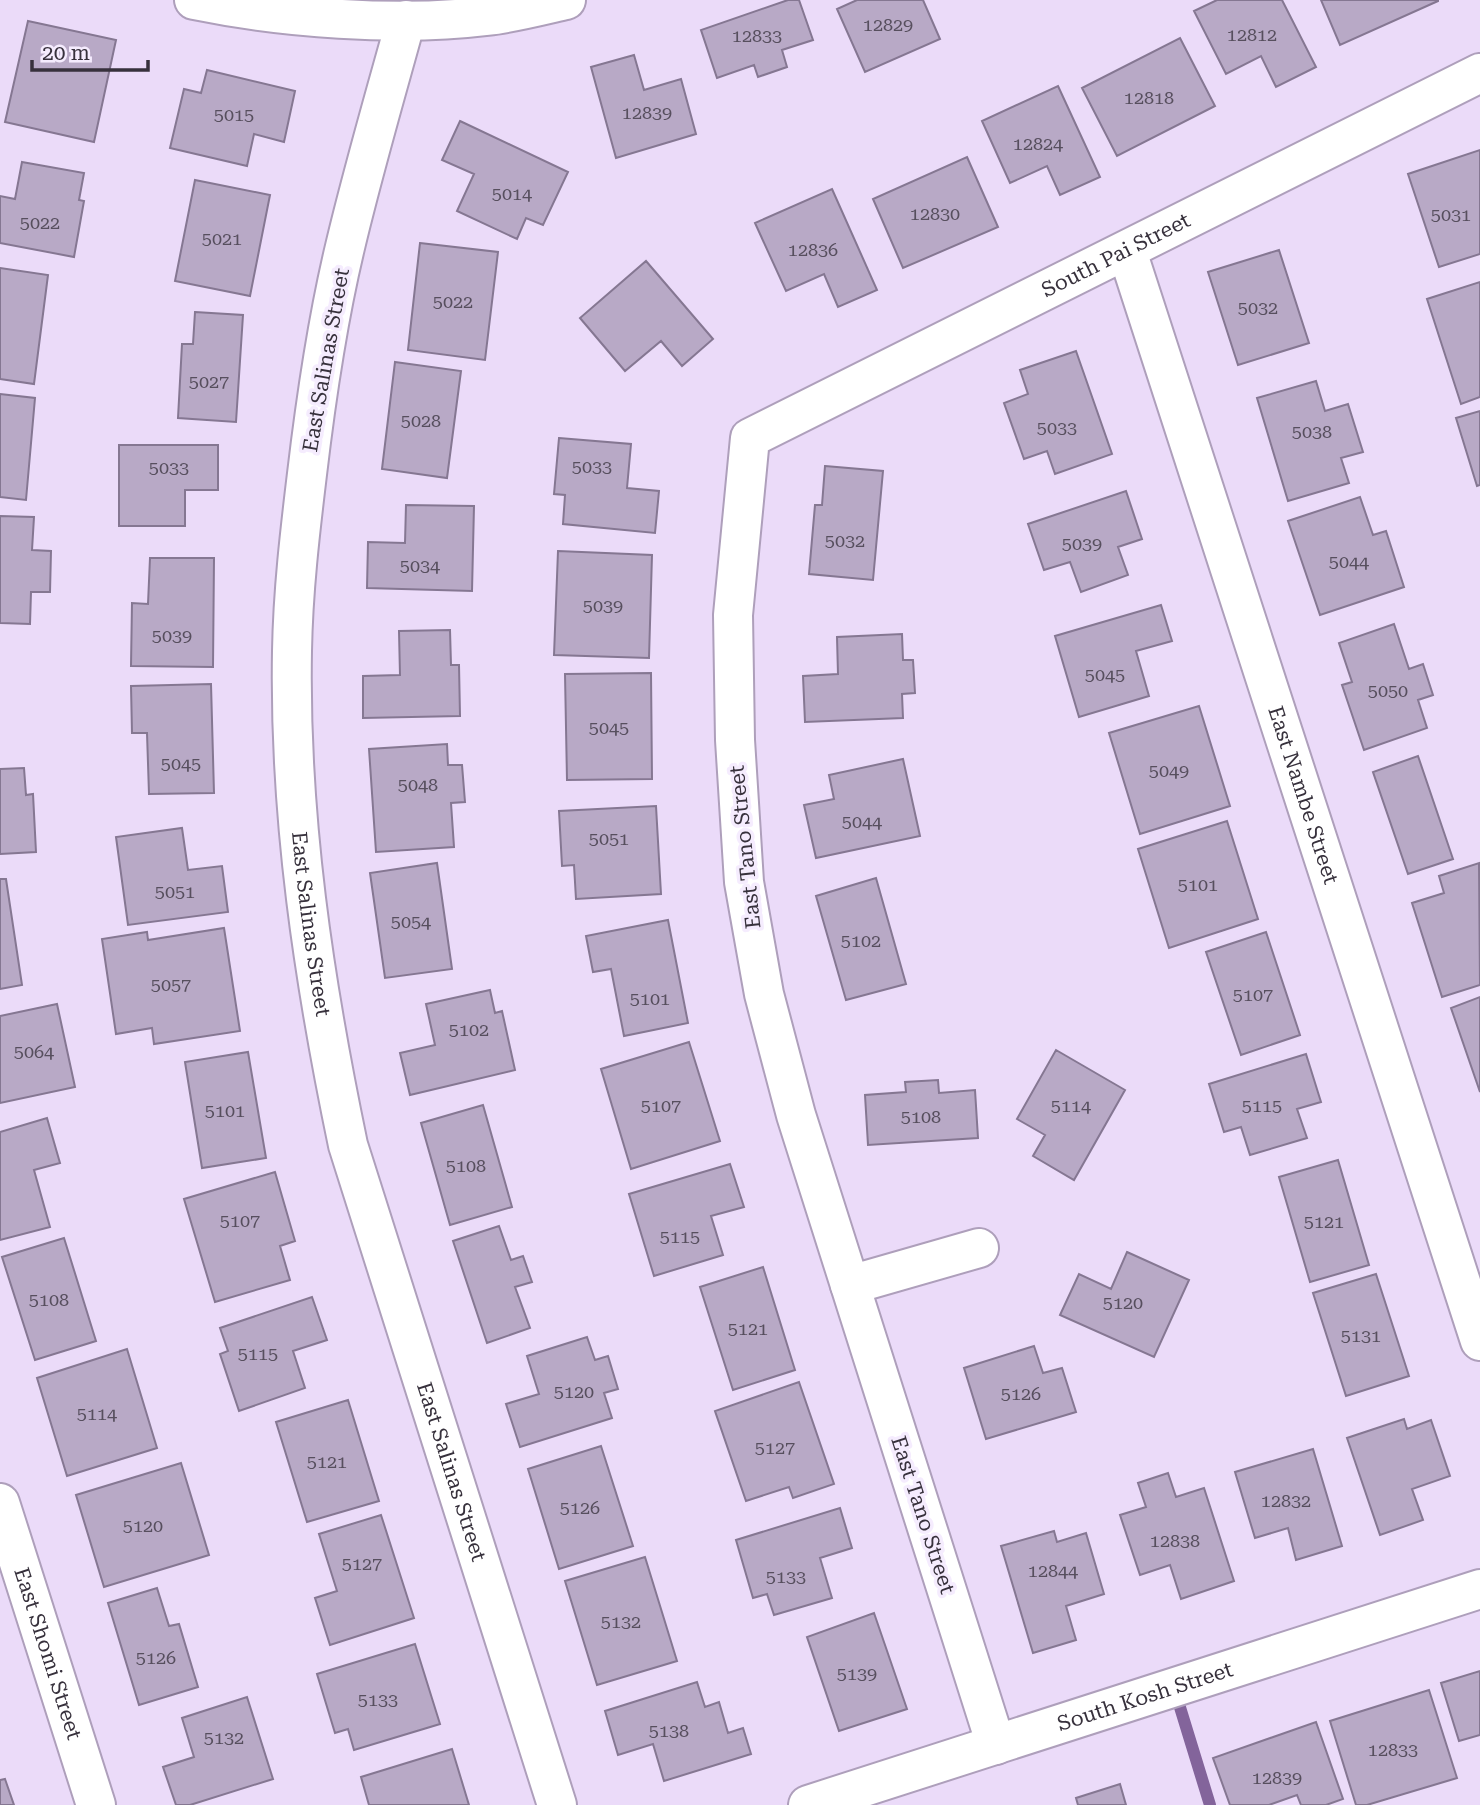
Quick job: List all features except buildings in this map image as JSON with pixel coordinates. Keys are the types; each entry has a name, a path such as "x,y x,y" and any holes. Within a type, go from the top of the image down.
{"street":[{"path":"194,0 246,11 406,20 487,16 566,0"},
{"name":"East Salinas Street","path":"406,20 344,249 315,405 298,546 293,637 294,778 306,915 326,1041 348,1145 557,1805"},
{"name":"South Pai Street","path":"750,438 1480,73"},
{"name":"East Nambe Street","path":"1127,251 1480,1341"},
{"name":"East Tano Street","path":"750,438 733,615 735,740 744,883 764,994 796,1115 996,1745"},
{"path":"850,1285 979,1248"},
{"name":"East Shomi Street","path":"0,1503 96,1805"},
{"name":"South Kosh Street","path":"808,1805 1480,1589"}],"waterway":[{"path":"1175,1691 1210,1805"}]}
